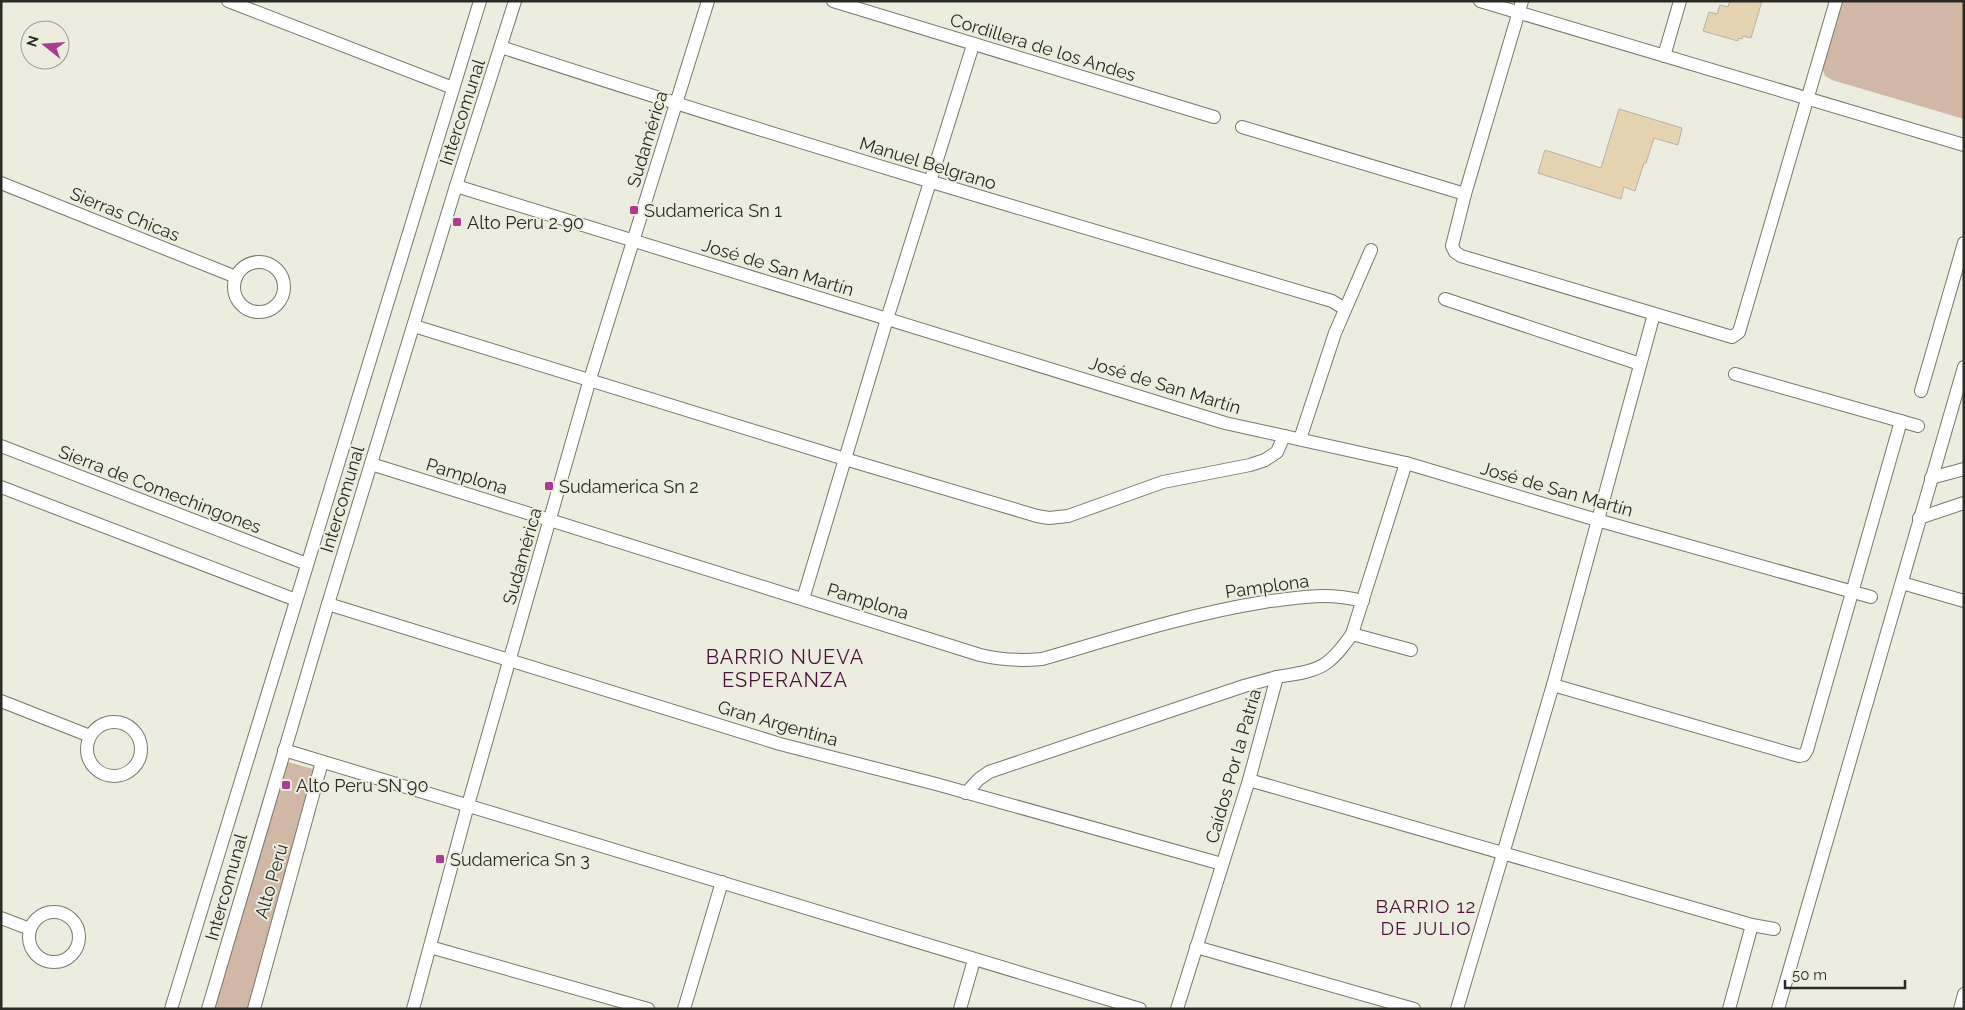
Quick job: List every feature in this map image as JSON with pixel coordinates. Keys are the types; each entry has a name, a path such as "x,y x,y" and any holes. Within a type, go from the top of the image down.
{"street":[{"path":"228,1 453,88"},
{"path":"171,1009 480,1"},
{"name":"Intercomunal","path":"208,1009 328,604 456,186 515,1"},
{"name":"Sudamérica","path":"413,1009 468,806 511,661 590,379 708,1"},
{"name":"Cordillera de los Andes","path":"833,1 1214,117"},
{"path":"1480,1 1520,7 1664,56 1964,145"},
{"path":"1664,56 1680,1"},
{"path":"1520,7 1465,194 1452,246 1455,252 1461,256 1732,337 1739,332 1836,1"},
{"path":"803,599 887,319 973,44"},
{"name":"Manuel Belgrano","path":"501,47 676,104 930,182 1332,301 1345,309"},
{"path":"1242,127 1465,194"},
{"name":"Sierras Chicas","path":"1,183 236,277"},
{"name":"José de San Martín","path":"456,186 1225,423 1406,463 1597,520 1871,597"},
{"path":"1921,391 1964,243"},
{"path":"1300,439 1335,333 1371,250"},
{"path":"261,261 269,263 281,274 285,289 278,304 270,310 254,312 245,308 239,302 234,286 236,277 246,265 261,261"},
{"path":"1445,299 1640,364"},
{"path":"1457,1009 1553,685 1654,314"},
{"path":"414,326 845,459 1049,518 1068,516 1163,482 1250,465 1266,460 1277,452 1284,436"},
{"path":"1778,1009 1964,367"},
{"path":"1735,374 1918,426"},
{"path":"1553,685 1798,756 1804,755 1901,421"},
{"name":"Sierra de Comechingones","path":"1,446 307,564"},
{"name":"Caídos Por la Patria","path":"1176,1009 1249,780 1277,678 1309,672 1325,665 1338,654 1352,634 1406,463"},
{"name":"Pamplona","path":"372,464 980,655 1002,660 1042,659 1194,616 1241,606 1335,595 1363,601"},
{"path":"1931,478 1964,469"},
{"path":"1,487 296,600"},
{"path":"1919,518 1964,503"},
{"path":"1902,583 1964,602"},
{"name":"Gran Argentina","path":"328,604 780,744 1222,864"},
{"path":"1352,634 1411,650"},
{"path":"966,793 978,779 989,772 1244,686 1277,678"},
{"path":"1,701 90,736"},
{"path":"112,721 122,722 130,726 137,733 141,741 142,751 139,760 134,768 127,773 119,776 102,774 90,761 87,753 90,736 95,728 103,723 112,721"},
{"path":"284,750 1140,1009"},
{"name":"Alto Perú","path":"254,1009 322,762"},
{"path":"1249,780 1774,930"},
{"path":"684,1009 722,882"},
{"path":"1,918 30,929"},
{"path":"1729,1009 1752,925"},
{"path":"430,947 648,1009"},
{"path":"1196,947 1414,1009"},
{"path":"960,1009 974,960"},
{"path":"1960,1009 1964,994"}],"shaded area":[{"path":"1841,1 1964,1 1964,119 1832,80 1825,76 1822,67"},
{"path":"288,762 313,769 249,1009 214,1009"}],"building":[{"path":"1730,1 1762,1 1751,38 1743,36 1738,41 1703,31 1709,12 1717,14 1720,5 1728,7"},
{"path":"1619,109 1682,128 1678,145 1654,138 1635,191 1624,187 1621,199 1538,173 1545,150 1601,168"}],"place":[{"name":"Sudamerica Sn 1","path":"634,210"},
{"name":"Alto Peru 2 90","path":"457,222"},
{"name":"Sudamerica Sn 2","path":"549,486"},
{"name":"Alto Peru SN 90","path":"286,785"},
{"name":"Sudamerica Sn 3","path":"440,859"}],"district":[{"name":"BARRIO NUEVA ESPERANZA","path":"785,668"},
{"name":"BARRIO 12 DE JULIO","path":"1426,917"}]}
